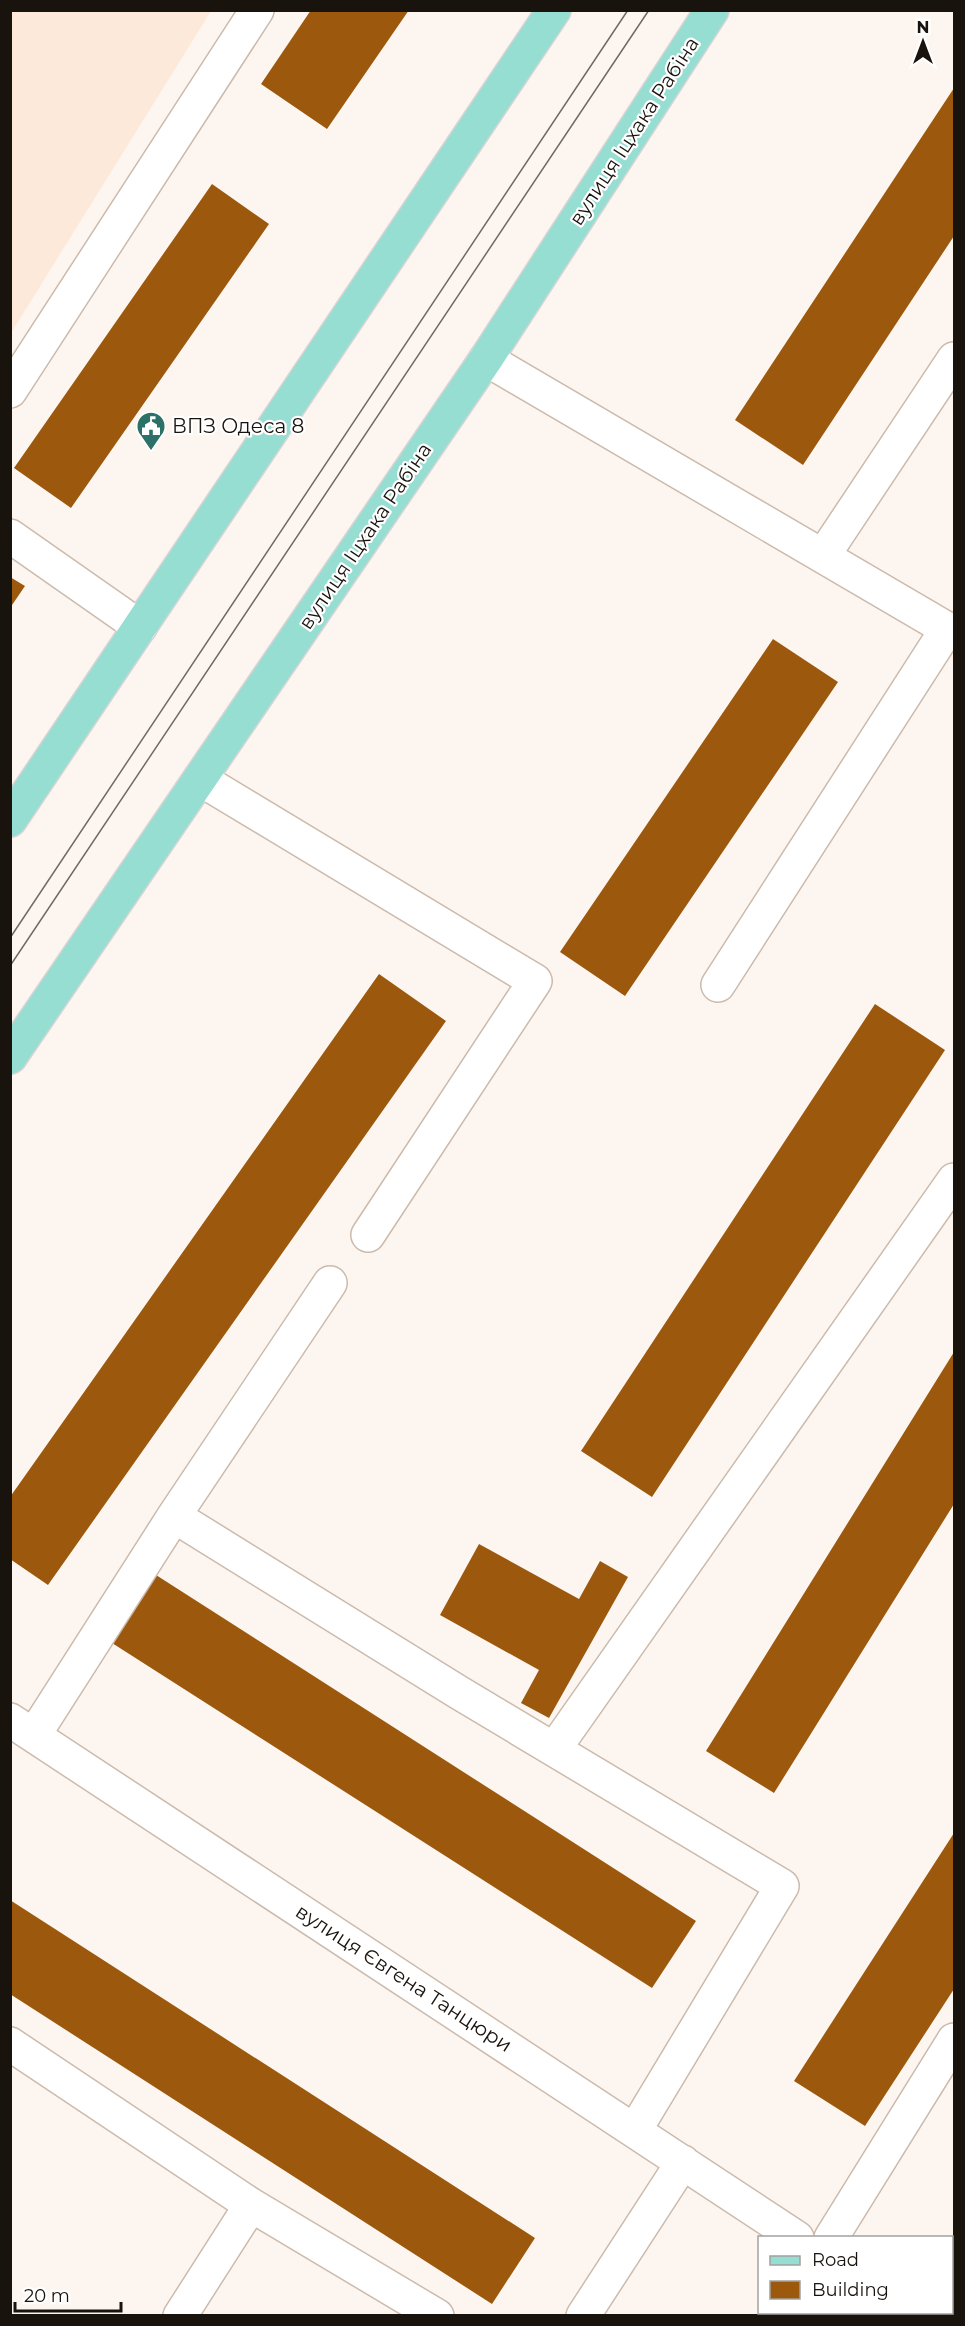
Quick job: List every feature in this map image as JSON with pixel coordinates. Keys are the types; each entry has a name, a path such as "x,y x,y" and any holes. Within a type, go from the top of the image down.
{"main road":[{"path":"10,820 554,10"},
{"name":"вулиця Іцхака Рабіна","path":"10,1057 486,359 712,10"}],"street":[{"path":"10,391 257,10"},
{"path":"486,359 950,631 718,985"},
{"path":"823,556 954,359"},
{"path":"10,536 140,627"},
{"path":"200,779 535,981 368,1235"},
{"path":"555,1748 954,1180"},
{"path":"22,1727 174,1516 330,1283"},
{"path":"174,1516 458,1692 782,1886 635,2130"},
{"name":"вулиця Євгена Танцюри","path":"22,1727 794,2236"},
{"path":"832,2236 954,2040"},
{"path":"10,2044 251,2205 436,2316"},
{"path":"584,2316 683,2162"},
{"path":"180,2316 251,2205"}],"shaded area":[{"path":"10,11 211,11 11,333"}],"building":[{"path":"311,10 409,10 327,129 261,84"},
{"path":"954,88 954,236 803,465 735,420"},
{"path":"212,184 269,224 71,508 14,468"},
{"path":"10,577 25,586 10,608"},
{"path":"773,639 838,682 625,996 560,952"},
{"path":"379,974 446,1021 48,1585 10,1559 10,1497"},
{"path":"875,1004 945,1050 652,1497 581,1451"},
{"path":"954,1352 954,1504 774,1793 706,1751"},
{"path":"479,1544 579,1599 600,1561 628,1577 549,1718 521,1703 539,1670 440,1615"},
{"path":"156,1575 696,1921 652,1988 112,1643"},
{"path":"954,1833 954,1989 865,2126 794,2081"},
{"path":"10,1900 535,2238 492,2304 10,1994"}],"tram line":[{"path":"10,938 628,10"},
{"path":"10,966 649,10"}],"place":[{"name":"ВПЗ Одеса 8","path":"151,452"}]}
